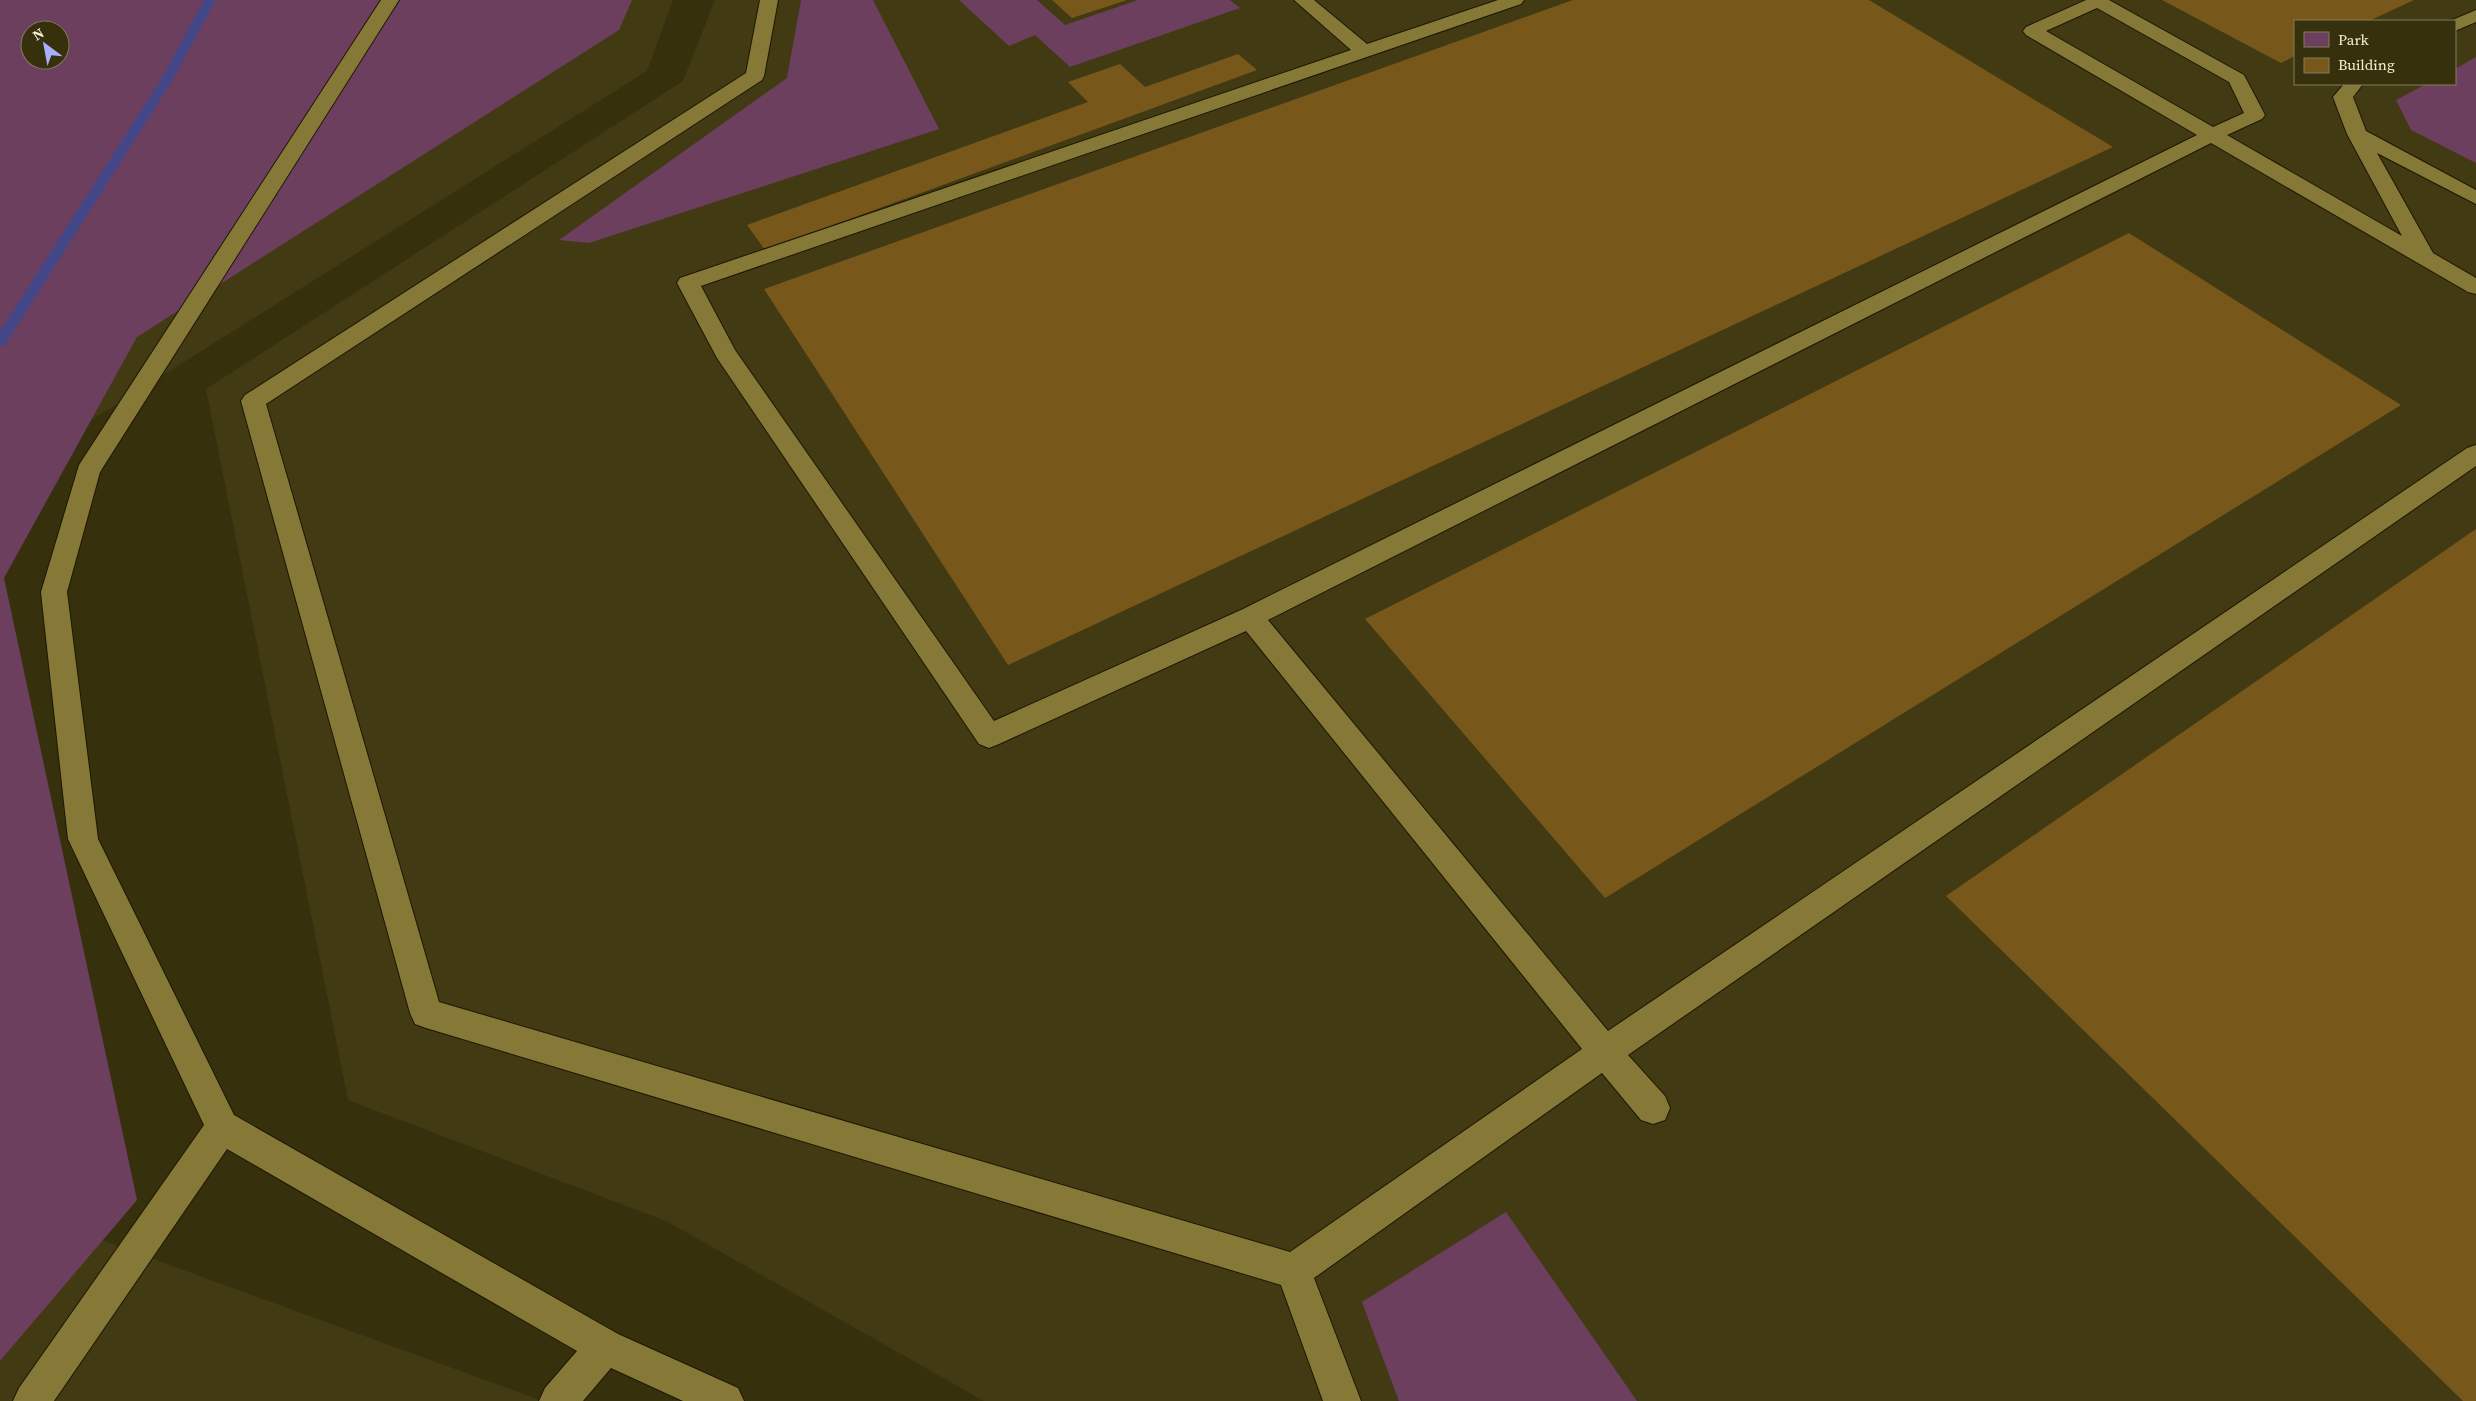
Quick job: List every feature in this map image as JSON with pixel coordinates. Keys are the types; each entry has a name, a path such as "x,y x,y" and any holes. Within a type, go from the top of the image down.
{"lane":[{"path":"390,0 88,471 54,592 83,839 222,1127 606,1346 725,1401"},
{"path":"769,0 755,76 253,401 426,1013 1294,1271"},
{"path":"1303,0 1364,52"},
{"path":"1515,0 688,283 725,353 989,736 1250,617 2212,136 2255,115 2237,79 2098,1 2032,31 2212,136 2476,287"},
{"path":"2456,25 2476,15"},
{"path":"2353,85 2342,97 2357,134 2425,258"},
{"path":"2357,134 2476,198"},
{"path":"1294,1271 1605,1052 2476,454"},
{"path":"1250,617 1605,1052 1653,1108"},
{"path":"32,1401 222,1127"},
{"path":"1294,1271 1342,1401"},
{"path":"558,1401 606,1346"}],"shaded area":[{"path":"0,0 673,0 647,71 23,463"},
{"path":"715,0 2476,0 2476,1401 984,1401 666,1221 348,1100 206,389 683,81"},
{"path":"0,988 41,1218 543,1401 0,1401"}],"green space":[{"path":"0,0 632,0 619,30 137,337 4,578 137,1200 0,1361"},
{"path":"801,0 873,0 939,129 589,243 559,240 787,78"},
{"path":"959,0 1037,0 1065,25 1138,0 1230,0 1240,8 1070,67 1035,35 1009,46"},
{"path":"2476,57 2476,163 2411,130 2396,100 2424,85 2456,85 2456,68"},
{"path":"1506,1212 1637,1401 1399,1401 1362,1302"}],"building":[{"path":"1052,0 1127,0 1072,18"},
{"path":"1573,0 1869,0 2113,147 1008,665 764,289"},
{"path":"2162,0 2414,0 2371,20 2294,20 2294,56 2281,63"},
{"path":"1238,54 1257,70 765,250 747,225 1088,102 1068,82 1120,64 1145,87"},
{"path":"2129,233 2401,405 1605,898 1365,619"},
{"path":"2476,529 2476,1401 2463,1401 1946,896"}],"waterway":[{"path":"0,342 166,81 210,0"}]}
